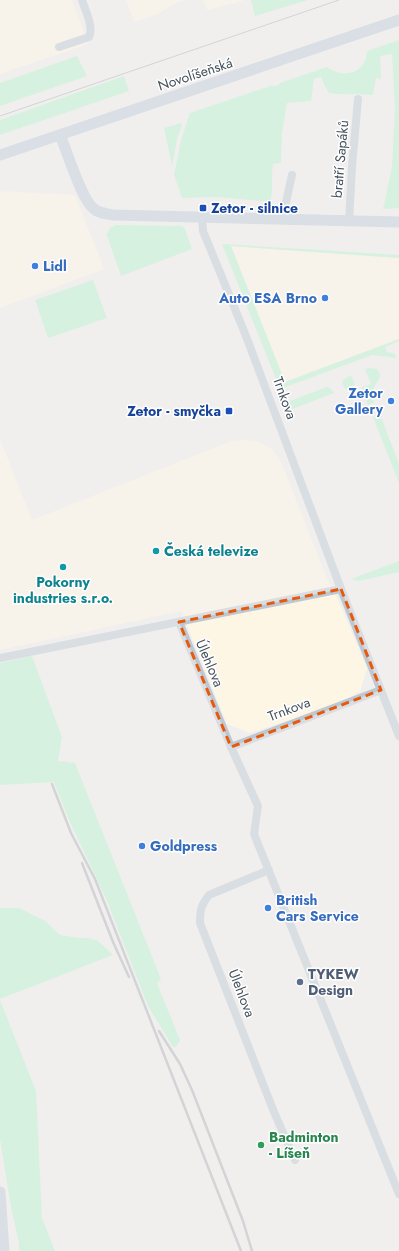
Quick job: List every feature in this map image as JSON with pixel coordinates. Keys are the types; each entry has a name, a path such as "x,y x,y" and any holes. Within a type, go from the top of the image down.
{"street":[{"path":"59,47 89,37 91,29 82,0"},
{"name":"Novolíšeňská","path":"0,155 399,20"},
{"name":"bratří Sapáků","path":"349,221 358,99"},
{"path":"60,135 86,200 94,210 101,213 113,215 399,222"},
{"path":"282,220 292,175"},
{"name":"Trnkova","path":"202,217 203,231 246,336 341,589 399,736"},
{"path":"0,658 341,589"},
{"name":"Úlehlova","path":"179,622 231,747 258,806 254,834 399,1194"},
{"name":"Trnkova","path":"231,747 381,690"},
{"name":"Úlehlova","path":"269,870 209,895 203,903 200,911 200,923 274,1112 295,1160"},
{"path":"0,1192 4,1251"}],"highlighted area":[{"path":"341,589 381,690 231,747 179,622"}],"shaded area":[{"path":"0,0 72,0 88,44 0,74"},
{"path":"126,0 188,0 176,3 158,14 134,22"},
{"path":"203,0 245,0 207,10"},
{"path":"0,191 75,195 104,269 0,308"},
{"name":"Auto ESA Brno","path":"231,246 399,258 399,339 285,382"},
{"path":"0,439 32,520 231,441 257,441 272,449 282,464 326,576 339,602 367,668 360,691 345,701 250,733 227,724 181,611 0,650"}],"green space":[{"path":"251,0 308,0 255,16"},
{"path":"399,40 399,208 383,209 392,167 395,108 392,54 380,56 381,79 376,78 373,95 329,93 321,77 314,79 311,101 287,103 282,133 281,163 273,164 271,200 262,201 216,197 182,198 174,175 181,140 190,113 273,85 273,87 280,83 327,67 340,73 353,72 363,65 366,59 367,51"},
{"path":"77,56 87,76 0,106 0,83"},
{"path":"124,76 129,91 0,135 0,120"},
{"path":"181,123 182,125 177,139 172,166 164,128"},
{"path":"116,225 182,226 185,229 192,249 121,276 106,233 108,233 110,228"},
{"path":"222,244 399,255 399,258 231,246 285,382 399,339 399,341 385,347 387,352 395,354 396,358 372,355 280,389"},
{"path":"93,280 107,318 48,338 35,300"},
{"path":"365,369 377,369 380,377 373,390 374,402 368,405 361,388 371,384"},
{"path":"351,375 355,385 345,389 342,383 343,380"},
{"path":"327,387 334,393 290,410 287,402"},
{"path":"380,414 399,464 399,483 373,417"},
{"path":"399,561 399,572 358,581 351,579"},
{"path":"32,656 62,737 58,761 75,763 161,979 157,983 180,1040 176,1047 173,1047 148,1006 107,901 69,820 54,782 0,785 0,663"},
{"path":"0,908 19,908 45,921 60,935 89,938 98,941 113,955 0,999"},
{"path":"0,1000 36,1091 42,1218 55,1251 19,1251 19,1243 11,1207 0,1139"}],"tram line":[{"path":"0,116 339,0"}],"railway":[{"path":"52,784 71,833 95,879 241,1251"},
{"path":"82,863 113,942 129,977"},
{"path":"159,1031 180,1064 192,1090 243,1221 252,1251"}],"place":[{"name":"Zetor - silnice","path":"203,208"},
{"name":"Lidl","path":"35,266"},
{"name":"Auto ESA Brno","path":"325,298"},
{"name":"Zetor Gallery","path":"391,401"},
{"name":"Zetor - smyčka","path":"229,411"},
{"name":"Česká televize","path":"156,551"},
{"name":"Pokorny industries s.r.o.","path":"63,567"},
{"name":"Goldpress","path":"142,846"},
{"name":"British Cars Service","path":"268,908"},
{"name":"TYKEW Design","path":"300,982"},
{"name":"Badminton - Líšeň","path":"261,1145"}]}
